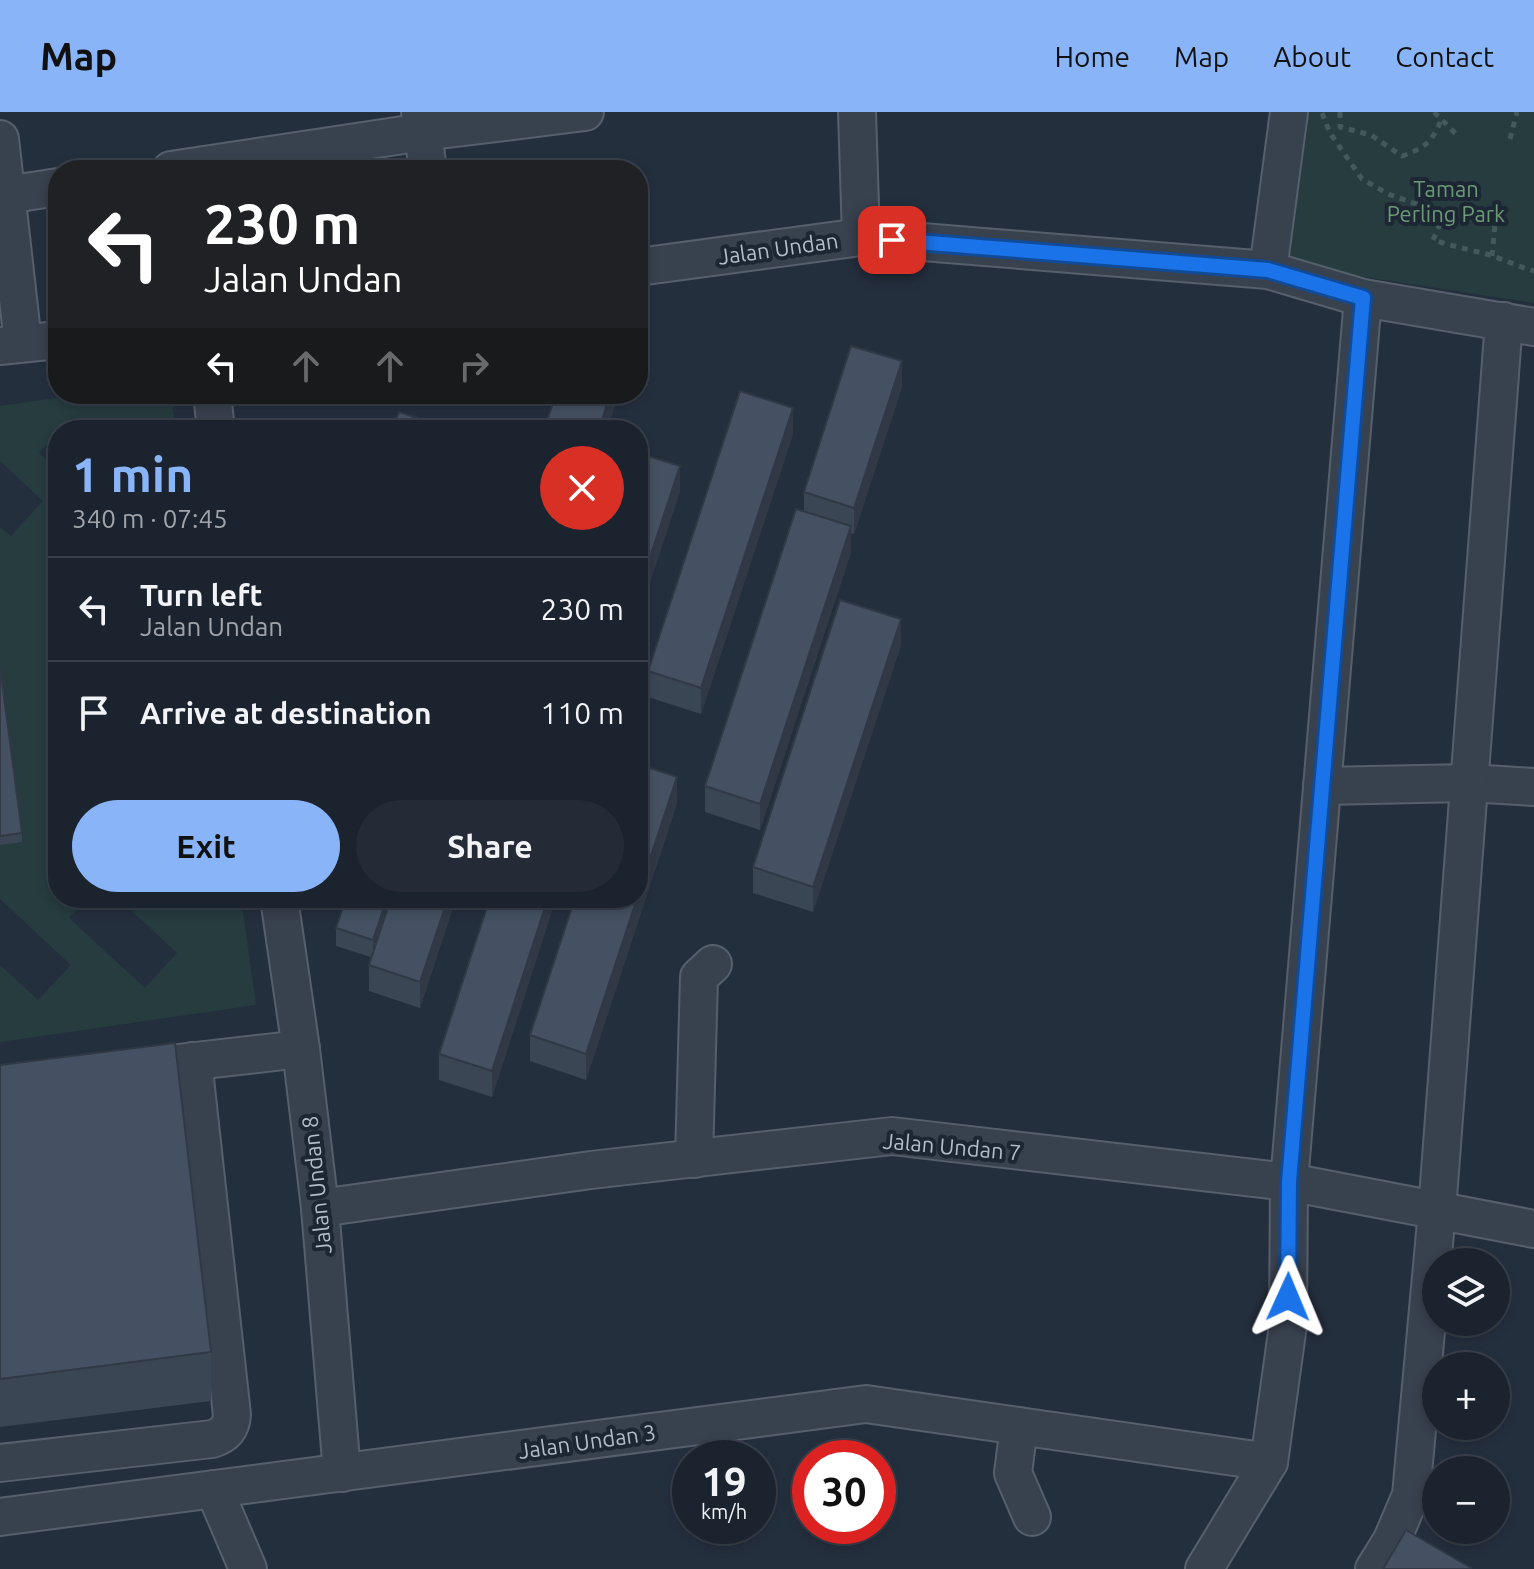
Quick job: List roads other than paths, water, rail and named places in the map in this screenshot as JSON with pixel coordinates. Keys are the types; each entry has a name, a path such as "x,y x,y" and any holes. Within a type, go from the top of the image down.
{"street":[{"path":"223,160 422,122 585,112"},
{"path":"857,112 861,237"},
{"path":"1268,270 1293,112"},
{"path":"422,122 427,160"},
{"path":"0,139 27,343"},
{"path":"6,195 48,189"},
{"name":"Jalan Undan","path":"648,266 861,237 1268,270 1363,298 1519,324"},
{"path":"1204,1569 1269,1462 1288,1325 1289,1182 1363,298"},
{"path":"1374,1569 1392,1540 1411,1495 1437,1211 1468,783 1519,324"},
{"path":"1322,786 1468,783 1534,787"},
{"name":"Jalan Undan 8","path":"280,908 320,1208 342,1473"},
{"path":"694,1159 699,977 713,964"},
{"path":"134,1068 301,1049"},
{"path":"0,1463 212,1439 227,1431 231,1423 193,1061"},
{"name":"Jalan Undan 7","path":"320,1208 591,1170 892,1136 1289,1182 1534,1229"},
{"name":"Jalan Undan 3","path":"0,1517 866,1404 1269,1462"},
{"path":"1019,1426 1013,1473 1032,1517"},
{"path":"214,1489 248,1569"}],"park label":[{"name":"Taman Perling Park","path":"1446,200"}]}
